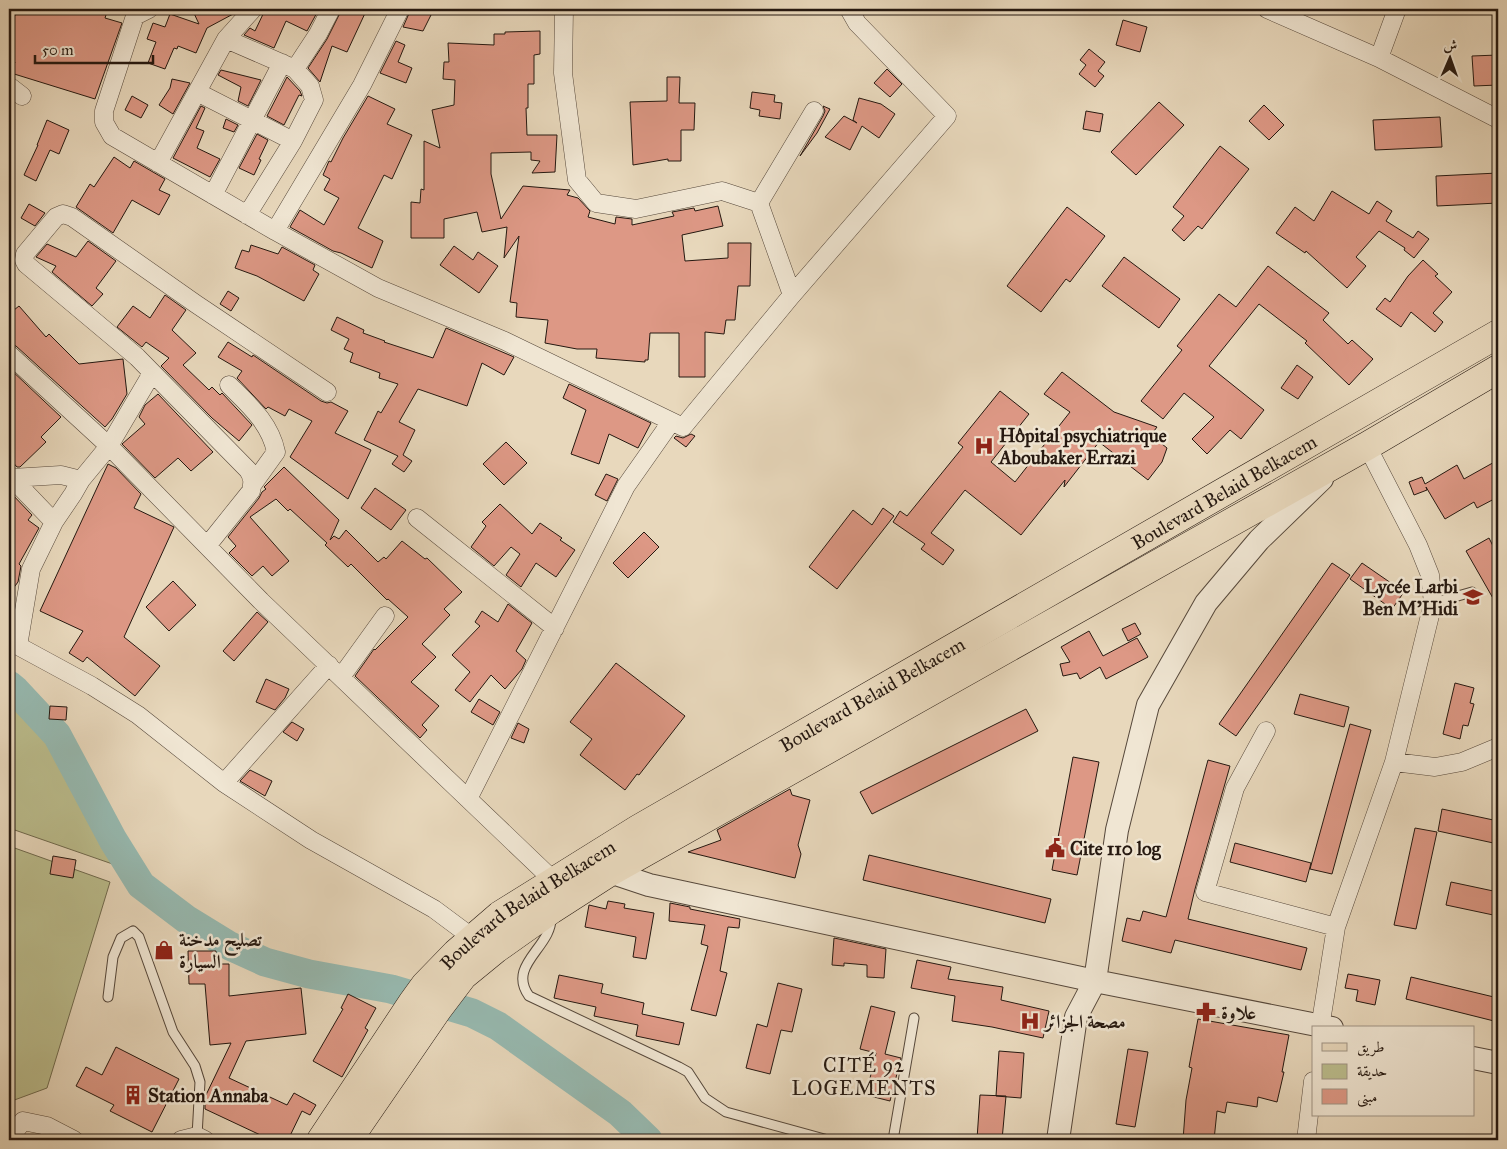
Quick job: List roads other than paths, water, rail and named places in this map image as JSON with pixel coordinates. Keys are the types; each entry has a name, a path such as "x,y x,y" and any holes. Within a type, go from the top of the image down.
{"main road":[{"name":"Boulevard Belaid Belkacem","path":"354,1135 438,1009 464,976 496,949 551,910 600,865 655,819 1498,334"},
{"name":"Boulevard Belaid Belkacem","path":"321,1140 418,994 473,938 500,915 554,881 600,865 1368,446 1498,370"}],"street":[{"path":"158,163 226,39 252,9"},
{"path":"212,195 252,120 289,66 318,34 331,9"},
{"path":"275,231 362,85 400,9"},
{"path":"564,9 563,73 577,180 596,203 636,209 722,192 759,203"},
{"path":"138,11 104,111 104,122 112,136 275,231 378,288 505,341 683,427 792,294 947,116 857,23 849,9"},
{"path":"1267,9 1379,58 1498,119"},
{"path":"1379,58 1397,9"},
{"path":"226,39 289,66 310,86 314,100 293,141 247,215"},
{"path":"197,92 293,141"},
{"path":"759,203 814,111"},
{"path":"759,203 792,294"},
{"path":"253,484 248,470 152,373 136,357 26,264 25,254 56,217 63,214 72,217 196,304 327,392"},
{"path":"9,354 109,446 207,546 554,881"},
{"path":"152,373 109,446 81,480 54,522 31,569 11,642 92,686 138,715 224,783 311,840 434,909 473,938"},
{"path":"207,546 251,491 253,484 276,452 274,440 267,427 255,411 229,385"},
{"path":"468,799 626,486 672,422"},
{"path":"1324,1026 1336,927 1394,762 1433,603 1430,575 1418,544 1368,446"},
{"path":"1058,1140 1076,1017 1096,981 1117,830 1148,705 1206,604 1259,540 1342,459"},
{"path":"10,476 61,475 81,480"},
{"path":"10,476 54,522"},
{"path":"417,518 555,628"},
{"path":"224,783 335,671 385,616"},
{"path":"1266,731 1235,788 1205,892 1336,927"},
{"path":"1394,762 1435,768 1462,762 1498,747"},
{"path":"600,865 659,887 1096,981 1319,1026"},
{"path":"1474,1058 1498,1063"},
{"path":"1306,1140 1312,1089"},
{"path":"9,1139 16,1121 46,1126 74,1140"}],"lane":[{"path":"1433,603 1472,592"},
{"path":"551,910 552,923 550,931 526,964 523,976 524,989 529,996 688,1072 705,1098 726,1112 828,1140"},
{"path":"108,997 114,957 121,938 133,931 139,937 173,1032 195,1066 200,1082 194,1139"},
{"path":"893,1140 914,1018"}],"waterway":[{"path":"9,685 57,735 113,840 141,885 186,919 230,946 265,962 309,974 391,989 472,1013 498,1026 620,1113 648,1140"}],"place":[{"name":"Hôpital psychiatrique Aboubaker Errazi","path":"984,446"},
{"name":"Lycée Larbi Ben M'Hidi","path":"1473,597"},
{"name":"Cite 110 log","path":"1055,848"},
{"name":"تصليح مدخنة السيارة","path":"164,950"},
{"name":"علاوة","path":"1206,1012"},
{"name":"مصحة الجزائر","path":"1030,1021"},
{"name":"Station Annaba","path":"133,1095"}],"district":[{"name":"CITÉ 92 LOGEMENTS","path":"864,1076"}]}
